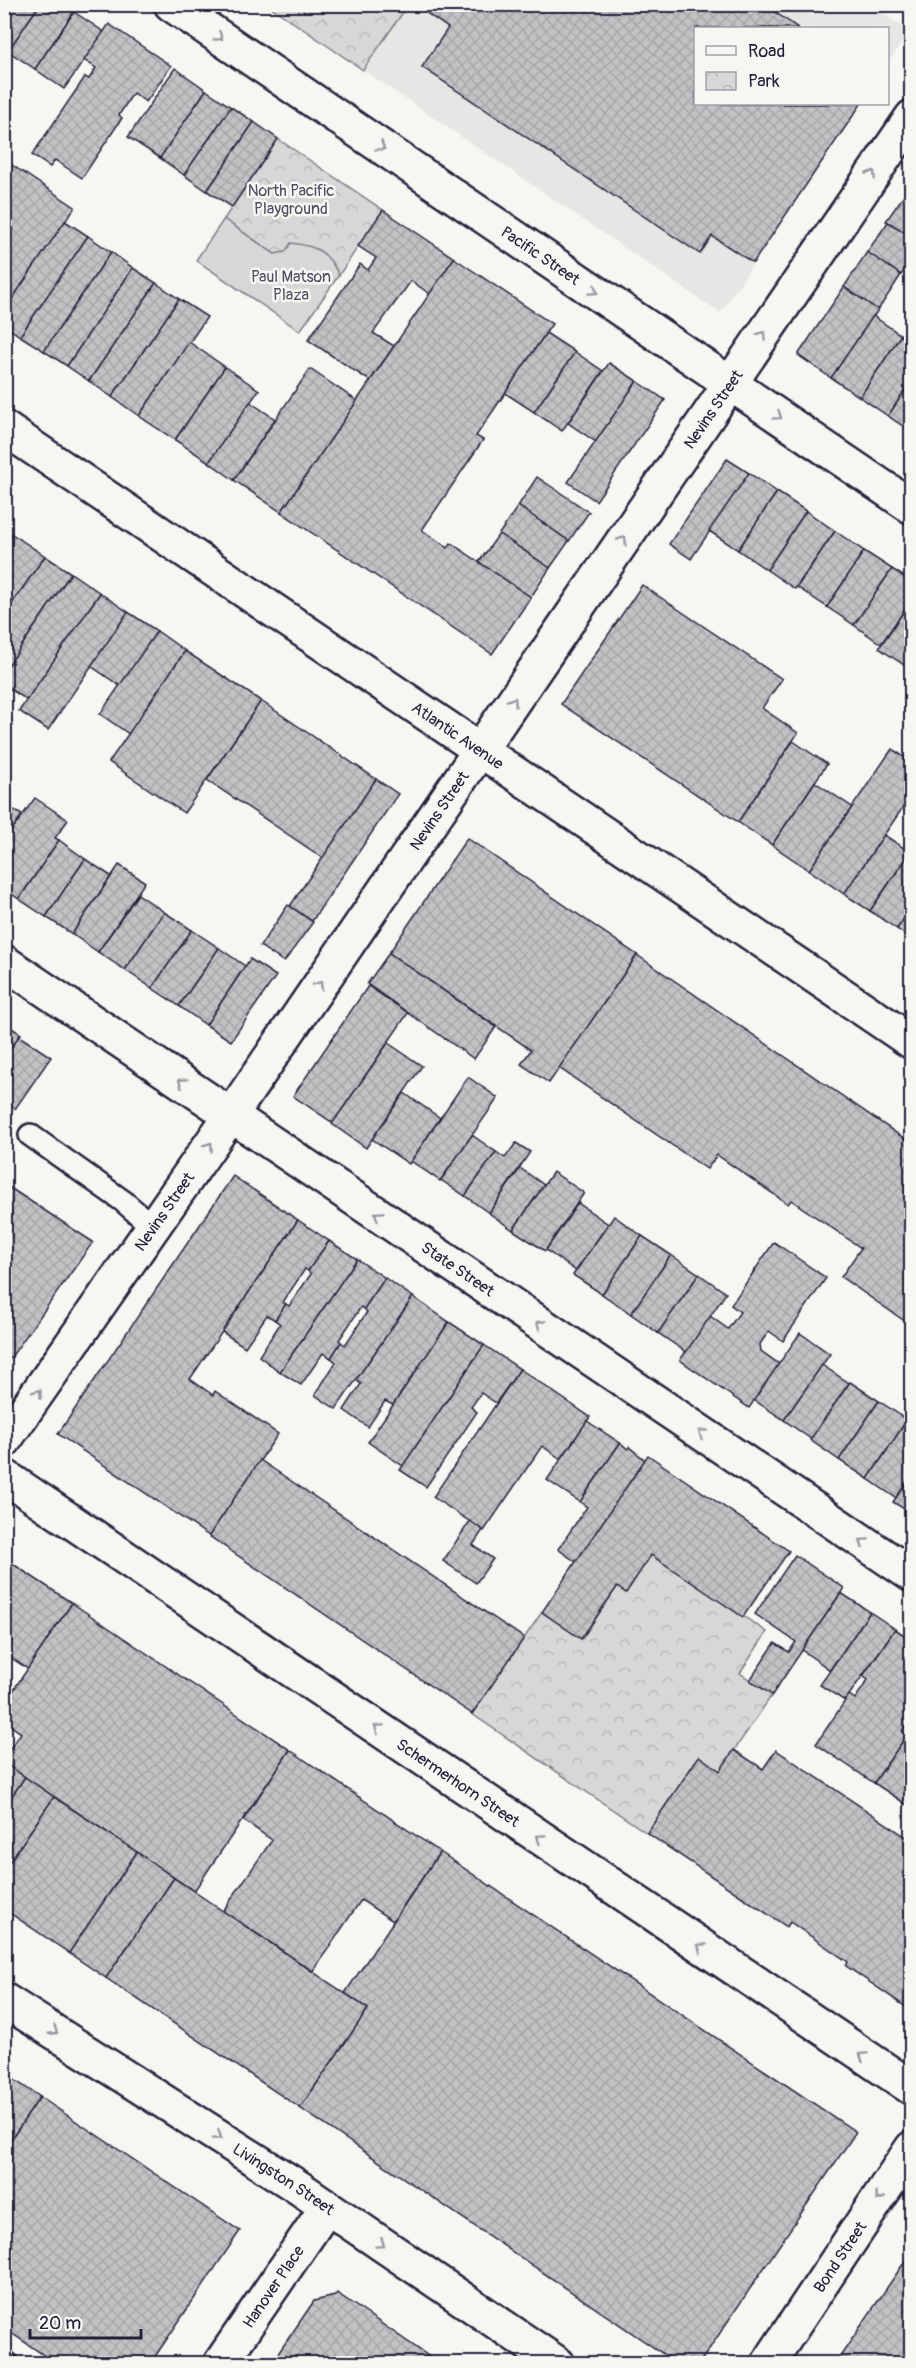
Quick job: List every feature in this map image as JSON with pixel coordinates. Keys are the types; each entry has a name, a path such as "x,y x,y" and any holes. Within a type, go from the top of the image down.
{"street":[{"name":"Pacific Street","path":"171,4 912,507"},
{"name":"Nevins Street","path":"4,1441 231,1115 912,117"},
{"name":"Atlantic Avenue","path":"4,428 912,1042"},
{"name":"State Street","path":"4,962 912,1575"},
{"name":"Schermerhorn Street","path":"4,1476 912,2088"},
{"name":"Livingston Street","path":"4,2000 327,2207 558,2364"},
{"name":"Bond Street","path":"768,2364 912,2148"},
{"name":"Hanover Place","path":"220,2364 327,2207"}],"lane":[{"path":"30,1136 123,1201 153,1227"}],"shaded area":[{"path":"870,4 909,31 889,61 889,27 694,27 694,105 860,105 720,313 268,5"}],"green space":[{"path":"268,5 408,5 363,70"},
{"name":"North Pacific Playground","path":"278,139 383,210 339,275 330,260 314,248 291,243 285,252 275,254 224,219"},
{"name":"Paul Matson Plaza","path":"224,219 275,254 291,243 311,245 330,258 339,275 300,331 196,260"},
{"path":"651,1555 767,1632 740,1673 772,1695 720,1771 699,1757 647,1833 472,1714 542,1612 582,1639 617,1587"}],"building":[{"path":"4,4 40,4 8,51 4,49"},
{"path":"40,4 63,4 74,12 35,69 8,51"},
{"path":"430,4 763,4 797,27 694,27 694,105 860,105 753,263 712,236 700,254 422,67 448,28 425,12"},
{"path":"74,12 104,32 64,89 35,69"},
{"path":"109,24 171,66 146,102 133,93 119,115 122,118 82,178 55,160 50,167 32,155 85,77 89,79 96,68 84,60"},
{"path":"175,68 206,90 160,158 128,137"},
{"path":"206,90 231,107 184,175 160,158"},
{"path":"231,107 254,122 207,191 184,175"},
{"path":"254,122 278,139 232,207 207,191"},
{"path":"12,165 75,207 4,311 4,176"},
{"path":"907,191 912,194 912,237 886,221"},
{"path":"383,210 454,258 430,294 411,281 373,333 394,346 370,381 308,340 360,264 368,270 376,258 358,246"},
{"path":"65,221 88,236 20,336 4,325 4,311"},
{"path":"888,222 912,237 912,260 901,275 867,252"},
{"path":"88,236 111,252 44,351 20,336"},
{"path":"111,252 133,268 67,366 44,351"},
{"path":"867,252 901,275 878,310 844,287"},
{"path":"454,258 552,324 476,436 483,440 422,530 448,548 451,543 531,597 492,654 281,512"},
{"path":"133,268 156,283 89,381 67,366"},
{"path":"156,283 179,299 112,397 89,381"},
{"path":"844,287 878,310 831,378 798,355"},
{"path":"179,299 207,317 139,416 112,397"},
{"path":"873,316 901,335 860,397 831,378"},
{"path":"905,329 912,333 912,380 888,416 860,397"},
{"path":"546,333 575,352 534,412 505,393"},
{"path":"189,342 225,367 175,440 139,416"},
{"path":"575,352 603,371 562,431 534,412"},
{"path":"609,363 637,381 596,442 568,423"},
{"path":"225,367 259,390 209,462 175,440"},
{"path":"310,369 357,401 281,512 234,480"},
{"path":"912,380 912,432 888,416"},
{"path":"637,381 665,400 596,501 568,482"},
{"path":"250,402 275,419 234,480 209,462"},
{"path":"727,459 749,473 691,559 669,544"},
{"path":"749,473 777,492 738,550 709,531"},
{"path":"537,477 589,512 569,541 518,506"},
{"path":"777,492 806,511 767,570 738,550"},
{"path":"518,506 569,541 550,568 499,534"},
{"path":"806,511 835,531 795,589 767,570"},
{"path":"835,531 864,551 827,607 797,587"},
{"path":"12,534 45,556 4,615 4,544"},
{"path":"499,534 550,568 531,597 479,562"},
{"path":"864,551 892,569 854,625 827,607"},
{"path":"45,556 71,573 4,672 4,615"},
{"path":"892,569 912,582 912,599 881,644 854,625"},
{"path":"71,573 100,593 27,700 4,685 4,672"},
{"path":"642,585 782,679 762,708 798,733 738,822 561,704"},
{"path":"100,593 128,612 48,730 19,711"},
{"path":"912,599 912,660 907,667 879,648"},
{"path":"128,612 157,631 120,686 91,666"},
{"path":"157,631 185,651 129,734 100,714"},
{"path":"185,651 261,701 184,813 109,762"},
{"path":"261,701 376,779 323,858 207,780"},
{"path":"793,741 827,764 772,845 738,822"},
{"path":"892,749 912,762 912,794 844,894 809,870"},
{"path":"376,779 398,794 312,921 290,906"},
{"path":"815,782 852,807 809,870 772,845"},
{"path":"35,798 68,820 55,838 59,840 19,899 4,889 4,841"},
{"path":"4,804 22,815 4,841"},
{"path":"884,835 910,852 870,911 844,894"},
{"path":"467,838 637,955 549,1083 521,1064 531,1050 389,953"},
{"path":"59,840 85,859 46,917 19,899"},
{"path":"912,850 912,907 897,929 870,911"},
{"path":"85,859 111,876 72,934 46,917"},
{"path":"119,865 145,882 98,952 72,934"},
{"path":"138,894 164,912 125,970 98,952"},
{"path":"288,905 313,922 284,962 260,946"},
{"path":"912,907 912,939 897,929"},
{"path":"164,912 192,930 152,988 125,970"},
{"path":"192,930 219,948 179,1006 152,988"},
{"path":"219,948 245,966 206,1025 179,1006"},
{"path":"389,953 496,1027 474,1059 367,984"},
{"path":"637,955 912,1144 912,1320 909,1324 841,1277 861,1248 791,1200 788,1204 717,1155 707,1169 559,1068"},
{"path":"250,959 276,976 231,1041 206,1025"},
{"path":"368,986 408,1013 333,1123 293,1096"},
{"path":"4,1023 21,1034 4,1058"},
{"path":"19,1036 51,1057 15,1109 8,1103 4,1108 4,1058"},
{"path":"388,1043 422,1066 366,1148 332,1124"},
{"path":"468,1077 498,1098 440,1181 411,1161"},
{"path":"404,1093 440,1118 409,1164 372,1139"},
{"path":"472,1135 496,1152 465,1196 441,1180"},
{"path":"516,1143 530,1152 489,1213 465,1196 496,1152 505,1158"},
{"path":"520,1168 544,1185 513,1230 489,1213"},
{"path":"553,1172 584,1193 545,1251 513,1230"},
{"path":"233,1176 298,1220 190,1379 213,1395 215,1391 278,1434 209,1536 58,1434"},
{"path":"4,1184 93,1242 4,1367"},
{"path":"578,1203 608,1224 576,1271 546,1250"},
{"path":"614,1216 642,1236 602,1294 573,1275"},
{"path":"298,1220 329,1241 308,1271 305,1269 283,1302 286,1304 275,1320 267,1315 245,1347 222,1332"},
{"path":"642,1236 671,1255 631,1314 602,1294"},
{"path":"329,1241 357,1259 280,1372 259,1356 280,1324 275,1320 286,1304 289,1306 311,1274 308,1271"},
{"path":"774,1242 826,1278 783,1341 769,1331 760,1344 761,1351 779,1364 749,1408 680,1360 710,1316 728,1329 740,1312 731,1305"},
{"path":"671,1255 699,1274 658,1333 631,1314"},
{"path":"357,1259 385,1278 364,1309 361,1307 339,1340 341,1342 331,1358 323,1353 301,1385 280,1372"},
{"path":"699,1274 726,1293 686,1352 658,1333"},
{"path":"385,1278 413,1297 336,1409 315,1395 336,1362 331,1358 341,1342 345,1345 367,1312 364,1309"},
{"path":"413,1297 449,1322 393,1405 385,1401 368,1427 344,1410 361,1384 356,1380"},
{"path":"449,1322 484,1345 403,1466 368,1442"},
{"path":"800,1333 830,1354 784,1420 754,1400"},
{"path":"484,1345 520,1369 496,1403 481,1393 471,1407 477,1412 426,1487 400,1470"},
{"path":"822,1365 849,1383 811,1439 784,1420"},
{"path":"520,1369 590,1417 561,1459 542,1446 484,1531 433,1497"},
{"path":"850,1382 879,1401 839,1460 810,1440"},
{"path":"879,1401 907,1420 868,1479 839,1460"},
{"path":"907,1420 912,1423 912,1475 896,1498 868,1479"},
{"path":"587,1421 620,1443 580,1502 547,1480"},
{"path":"620,1443 645,1460 576,1562 558,1549 587,1507 580,1502"},
{"path":"648,1455 789,1551 743,1617 651,1555 626,1593 617,1587 581,1639 542,1612"},
{"path":"260,1460 524,1638 472,1714 209,1536"},
{"path":"912,1475 912,1514 893,1502"},
{"path":"470,1521 483,1530 473,1545 493,1559 476,1583 443,1561"},
{"path":"795,1555 844,1588 772,1695 750,1680 775,1643 789,1652 796,1642 755,1614"},
{"path":"4,1558 72,1603 28,1669 4,1653"},
{"path":"841,1593 870,1612 830,1670 802,1650"},
{"path":"72,1603 290,1750 194,1891 4,1763 4,1757 21,1733 4,1721 4,1704"},
{"path":"870,1612 895,1629 845,1701 820,1685"},
{"path":"895,1629 912,1640 912,1718 902,1731 907,1735 874,1783 816,1744 849,1695 855,1699 868,1680 863,1676"},
{"path":"907,1735 912,1737 912,1808 874,1783"},
{"path":"290,1750 440,1852 393,1921 361,1900 313,1971 223,1911 272,1840 243,1820"},
{"path":"734,1750 763,1769 776,1750 912,1841 912,2011 846,1966 848,1962 790,1922 787,1927 647,1833 699,1756 720,1771"},
{"path":"4,1763 25,1777 4,1808"},
{"path":"25,1777 54,1797 4,1870 4,1808"},
{"path":"54,1797 137,1852 69,1953 4,1909 4,1870"},
{"path":"137,1852 174,1878 106,1978 69,1953"},
{"path":"440,1852 856,2132 699,2364 678,2364 300,2108 368,2009 345,1993"},
{"path":"174,1878 368,2009 300,2108 106,1978"},
{"path":"13,2079 40,2097 4,2150 4,2092"},
{"path":"40,2097 240,2231 150,2364 57,2364 4,2328 4,2150"},
{"path":"912,2251 912,2364 835,2364"},
{"path":"337,2293 440,2364 271,2364 314,2301 335,2296"}]}
